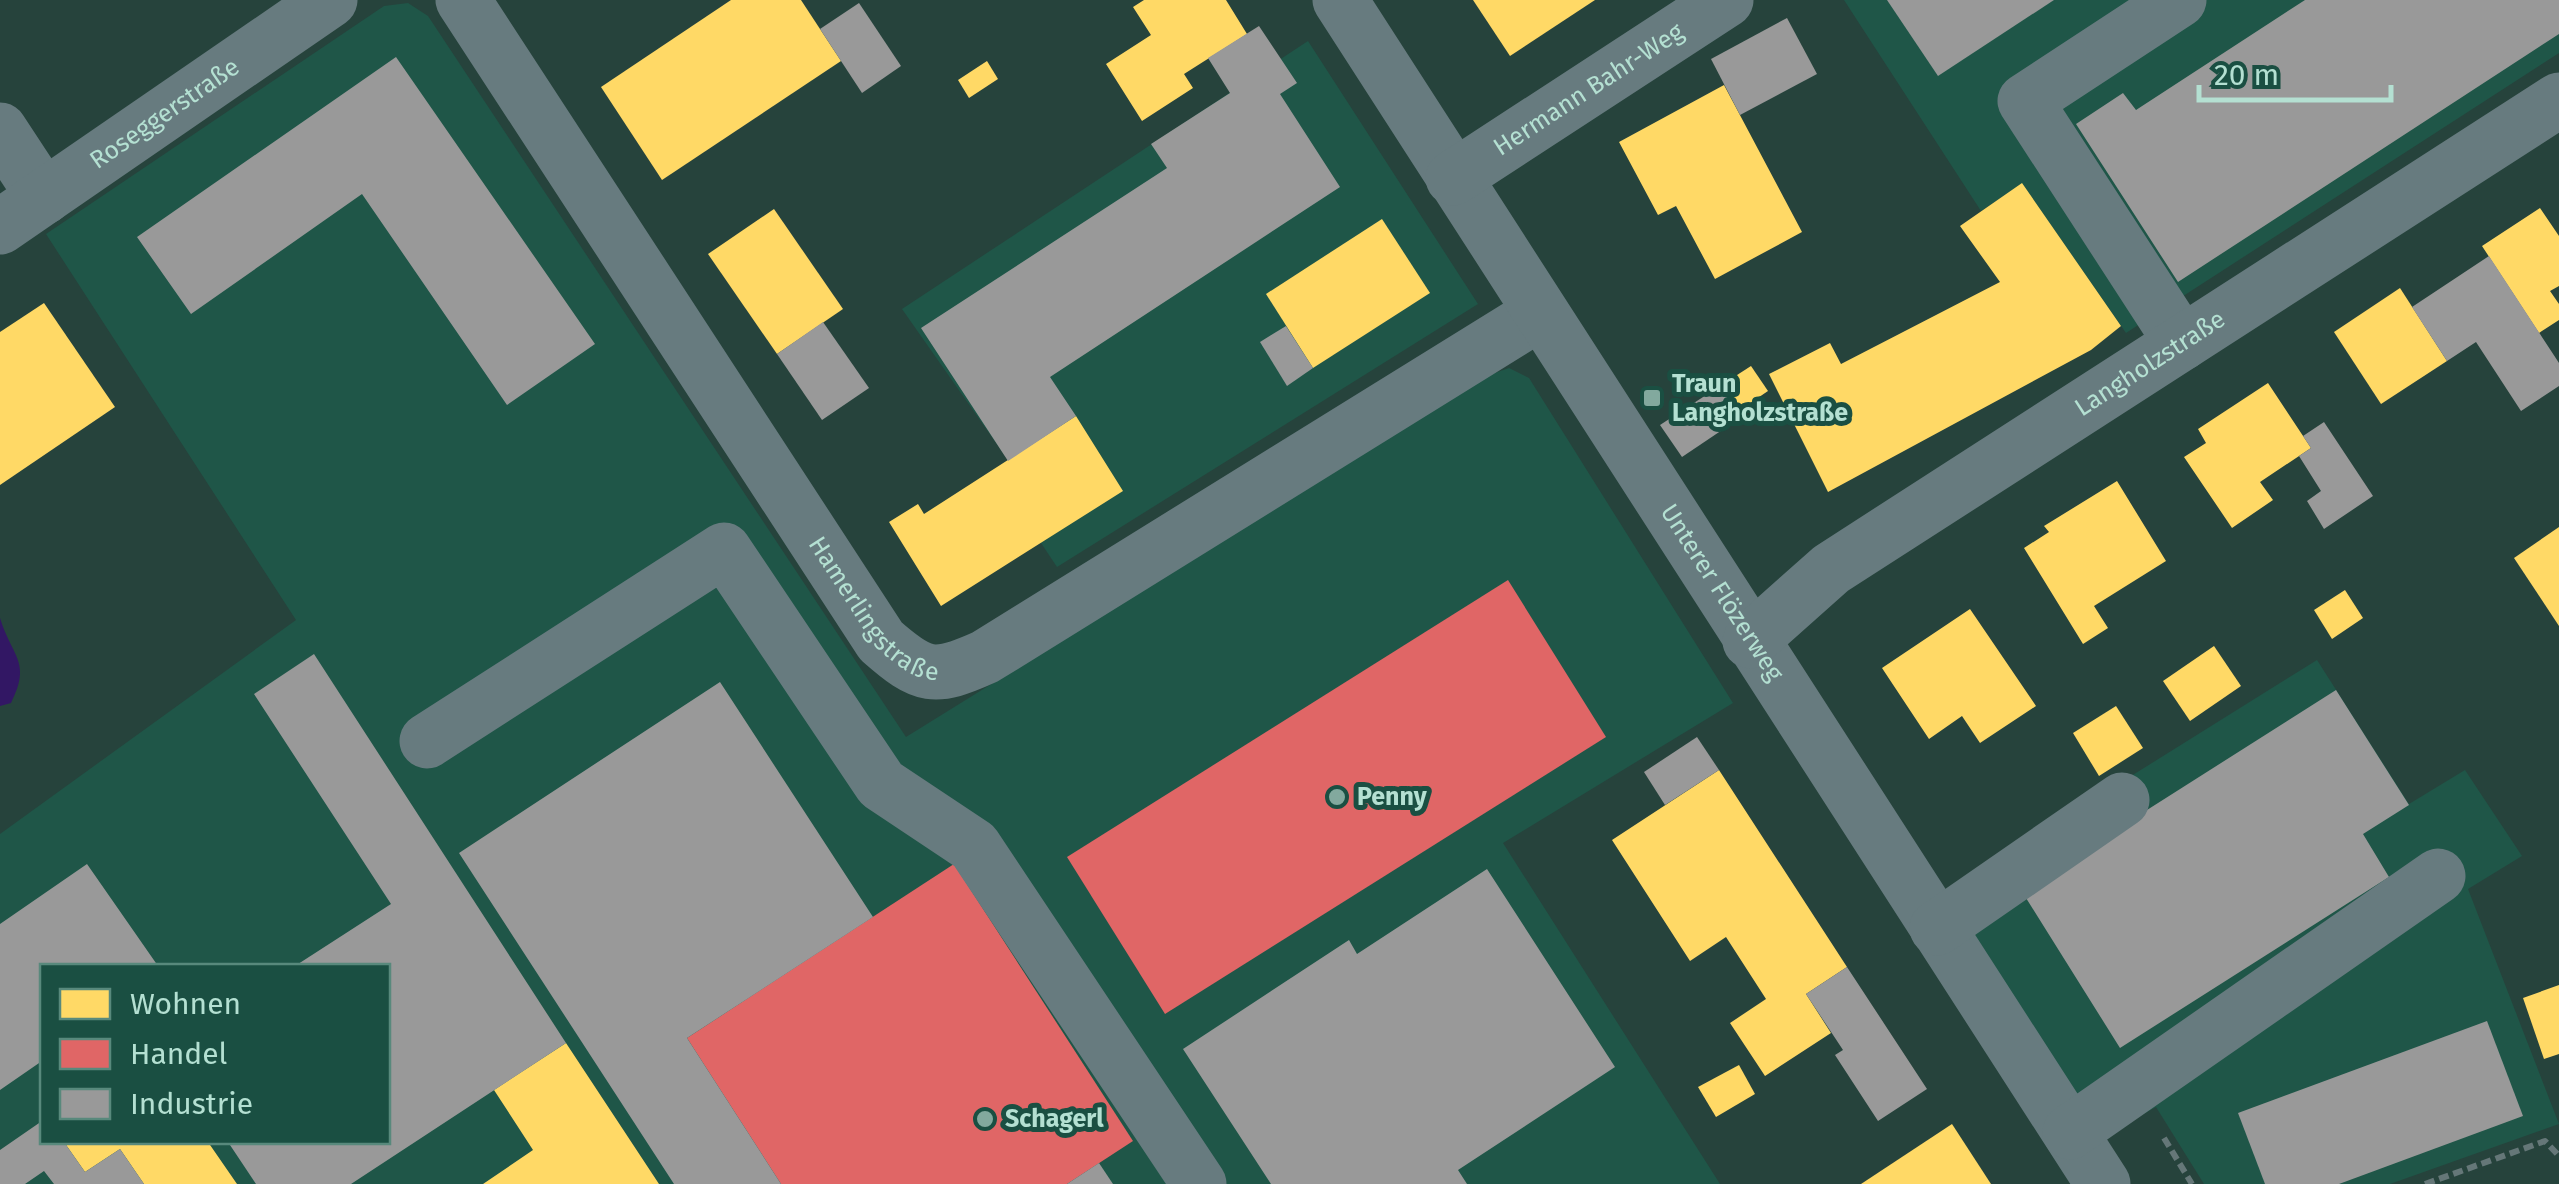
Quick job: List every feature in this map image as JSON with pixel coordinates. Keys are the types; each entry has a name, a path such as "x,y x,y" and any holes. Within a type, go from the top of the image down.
{"street":[{"name":"Roseggerstraße","path":"22,212 330,0"},
{"name":"Hamerlingstraße","path":"463,0 881,641 911,668 948,674 986,658 1540,313"},
{"name":"Unterer Flözerweg","path":"1340,0 1750,641 2104,1184"},
{"name":"Hermann Bahr-Weg","path":"1453,178 1726,0"},
{"path":"2180,0 2025,100 2182,343"},
{"name":"Langholzstraße","path":"1750,641 1831,569 2559,100"},
{"path":"0,130 22,212"},
{"path":"427,741 724,550 881,784 974,846 1200,1184"},
{"path":"1936,928 2122,800"},
{"path":"2070,1132 2438,876"}],"path":[{"path":"2425,1184 2545,1141 2559,1156"}],"shaded area":[{"path":"1844,0 2559,0 2559,53 2126,333 2022,184 1981,211"},
{"path":"408,3 428,16 906,737 1489,375 1509,368 1529,378 1733,703 1503,843 1720,1184 0,1184 0,834 296,620 46,234 384,6"},
{"path":"1308,41 1478,304 1057,567 1041,543 1008,460 902,309"},
{"path":"0,618 18,660 20,678 11,703 0,706"},
{"path":"2317,660 2409,804 2465,770 2522,856 2468,889 2559,1124 2390,1184 2204,1184 2156,1107 2101,1138 1942,894"}],"building: Wohnen":[{"path":"731,0 801,0 841,61 662,180 601,87"},
{"path":"1144,0 1226,0 1247,34 1184,74 1193,88 1142,121 1106,64 1151,35 1133,7"},
{"path":"1473,0 1595,0 1510,56"},
{"path":"987,61 998,79 969,98 958,80"},
{"path":"1724,85 1802,232 1715,279 1676,206 1658,215 1619,142"},
{"path":"2022,183 2121,326 2091,350 1828,492 1769,374 1830,343 1841,364 2000,282 1960,226"},
{"path":"2540,208 2559,236 2559,286 2550,291 2559,304 2559,320 2539,333 2482,246"},
{"path":"774,209 843,309 777,354 708,254"},
{"path":"1382,219 1430,293 1313,368 1266,294"},
{"path":"2400,288 2447,361 2381,404 2334,332"},
{"path":"44,303 115,407 0,485 0,332"},
{"path":"1751,366 1768,391 1737,412 1720,386"},
{"path":"2268,383 2311,448 2260,482 2273,500 2232,528 2184,457 2206,443 2198,429"},
{"path":"1076,416 1123,491 941,606 889,522 918,504 924,514"},
{"path":"2117,481 2166,561 2094,606 2108,628 2083,644 2024,548 2049,532 2044,526"},
{"path":"2559,527 2559,626 2514,558"},
{"path":"2345,590 2363,618 2332,639 2314,610"},
{"path":"1970,609 2036,706 1980,743 1962,716 1929,739 1882,668"},
{"path":"2214,646 2241,686 2190,721 2163,681"},
{"path":"2116,706 2143,748 2099,776 2073,733"},
{"path":"1719,770 1847,967 1806,994 1831,1033 1765,1076 1730,1023 1766,999 1726,937 1690,961 1612,840"},
{"path":"2559,985 2559,1054 2544,1059 2523,998"},
{"path":"566,1043 659,1184 483,1184 533,1150 494,1090"},
{"path":"1739,1065 1755,1094 1716,1117 1698,1087"},
{"path":"1952,1124 1991,1184 1861,1184"},
{"path":"65,1144 209,1144 237,1184 144,1184 120,1149 85,1172"}],"building: Handel":[{"name":"Penny","path":"1508,580 1606,737 1165,1014 1067,857"},
{"path":"954,864 1133,1141 1067,1184 781,1184 687,1038"}],"building: Industrie":[{"path":"1887,0 2054,0 1938,76"},
{"path":"2305,0 2559,0 2559,34 2178,282 2076,124 2123,93 2136,110"},
{"path":"859,3 901,66 862,93 820,29"},
{"path":"1787,18 1817,74 1740,115 1711,59"},
{"path":"1259,26 1297,83 1280,94 1340,187 1050,377 1076,416 1008,461 921,328 1167,168 1151,144 1230,93 1208,58"},
{"path":"396,57 595,344 507,405 362,194 191,314 137,237"},
{"path":"2489,256 2559,363 2559,386 2521,411 2476,342 2447,361 2412,307"},
{"path":"823,322 869,388 822,420 777,354"},
{"path":"1286,326 1313,368 1287,386 1260,342"},
{"path":"1720,386 1740,418 1682,457 1660,425"},
{"path":"2324,422 2373,496 2324,529 2307,501 2321,491 2299,456 2311,448 2303,436"},
{"path":"314,654 566,1043 351,1184 256,1184 229,1144 390,1144 390,964 298,964 391,904 254,694"},
{"path":"720,682 873,917 687,1038 781,1184 674,1184 459,853"},
{"path":"2336,690 2409,805 2363,834 2389,877 2120,1048 2021,890"},
{"path":"1697,737 1719,770 1665,805 1644,772"},
{"path":"87,864 157,964 40,964 40,1062 0,1090 0,924"},
{"path":"1487,869 1615,1067 1458,1170 1467,1184 1271,1184 1183,1049 1349,940 1357,954"},
{"path":"1847,967 1927,1089 1878,1121 1835,1055 1843,1050 1806,994"},
{"path":"2487,1021 2523,1116 2339,1184 2265,1184 2238,1113"},
{"path":"40,1122 40,1144 65,1144 85,1172 120,1149 144,1184 54,1184 44,1171 25,1184 0,1184 0,1150"},
{"path":"1099,1163 1113,1184 1067,1184"}],"place":[{"name":"Traun Langholzstraße","path":"1652,398"},
{"name":"Penny","path":"1337,797"},
{"name":"Schagerl","path":"985,1119"}]}
